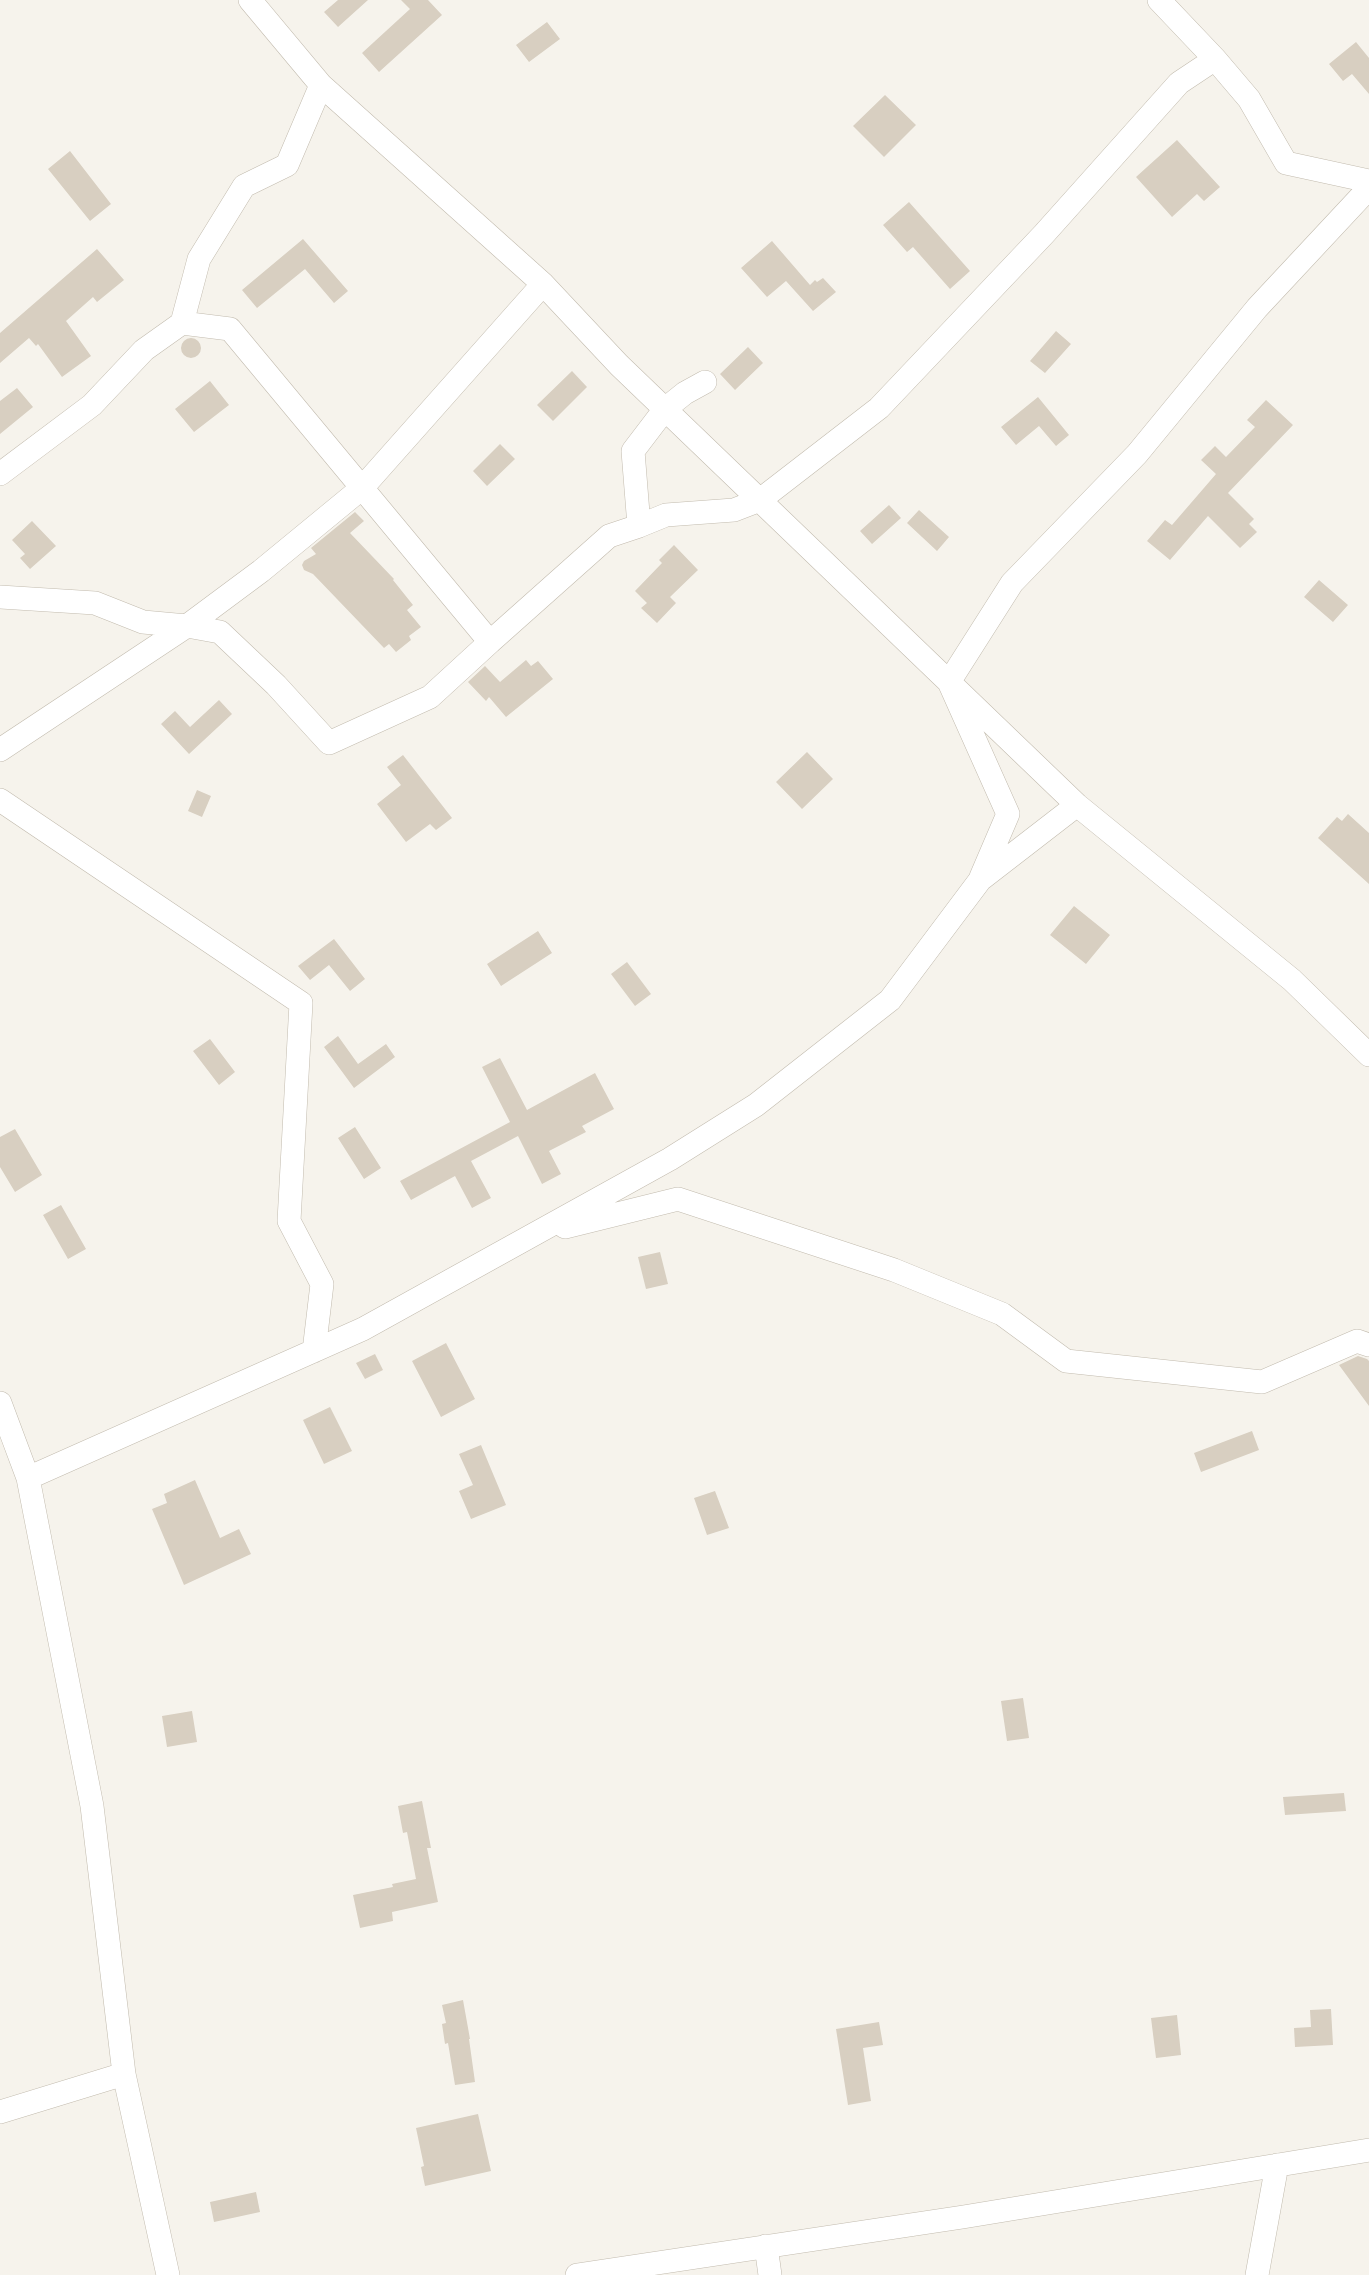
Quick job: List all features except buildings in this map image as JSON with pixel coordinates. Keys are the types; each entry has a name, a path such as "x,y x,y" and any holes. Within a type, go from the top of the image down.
{"street":[{"path":"250,0 321,85 543,284 618,365 1077,805 1292,980 1369,1055"},
{"path":"1158,0 1249,99 1286,163 1369,181"},
{"path":"0,597 94,603 143,622 220,632 276,685 329,743 430,697 608,536 666,516 734,510 760,500 879,408 1044,234 1179,83 1215,59"},
{"path":"0,474 92,405 144,350 182,323 199,259 244,186 287,165 321,85"},
{"path":"950,682 1012,583 1137,454 1258,308 1369,188"},
{"path":"0,750 187,626 261,571 362,488 543,284"},
{"path":"182,323 230,329 490,642"},
{"path":"639,526 633,451 665,410 705,382"},
{"path":"28,1478 363,1329 670,1159 756,1105 890,999 979,880 1008,814 950,682"},
{"path":"0,800 301,1003 289,1221 322,1284 314,1351"},
{"path":"979,880 1077,805"},
{"path":"533,1234 678,1199 894,1270 1002,1314 1066,1361 1262,1382 1357,1340 1369,1345"},
{"path":"0,1403 28,1478 92,1806 124,2074 168,2275"},
{"path":"0,2112 124,2074"},
{"path":"577,2275 963,2217 1369,2150"},
{"path":"1257,2275 1277,2165"},
{"path":"766,2246 770,2275"}]}
